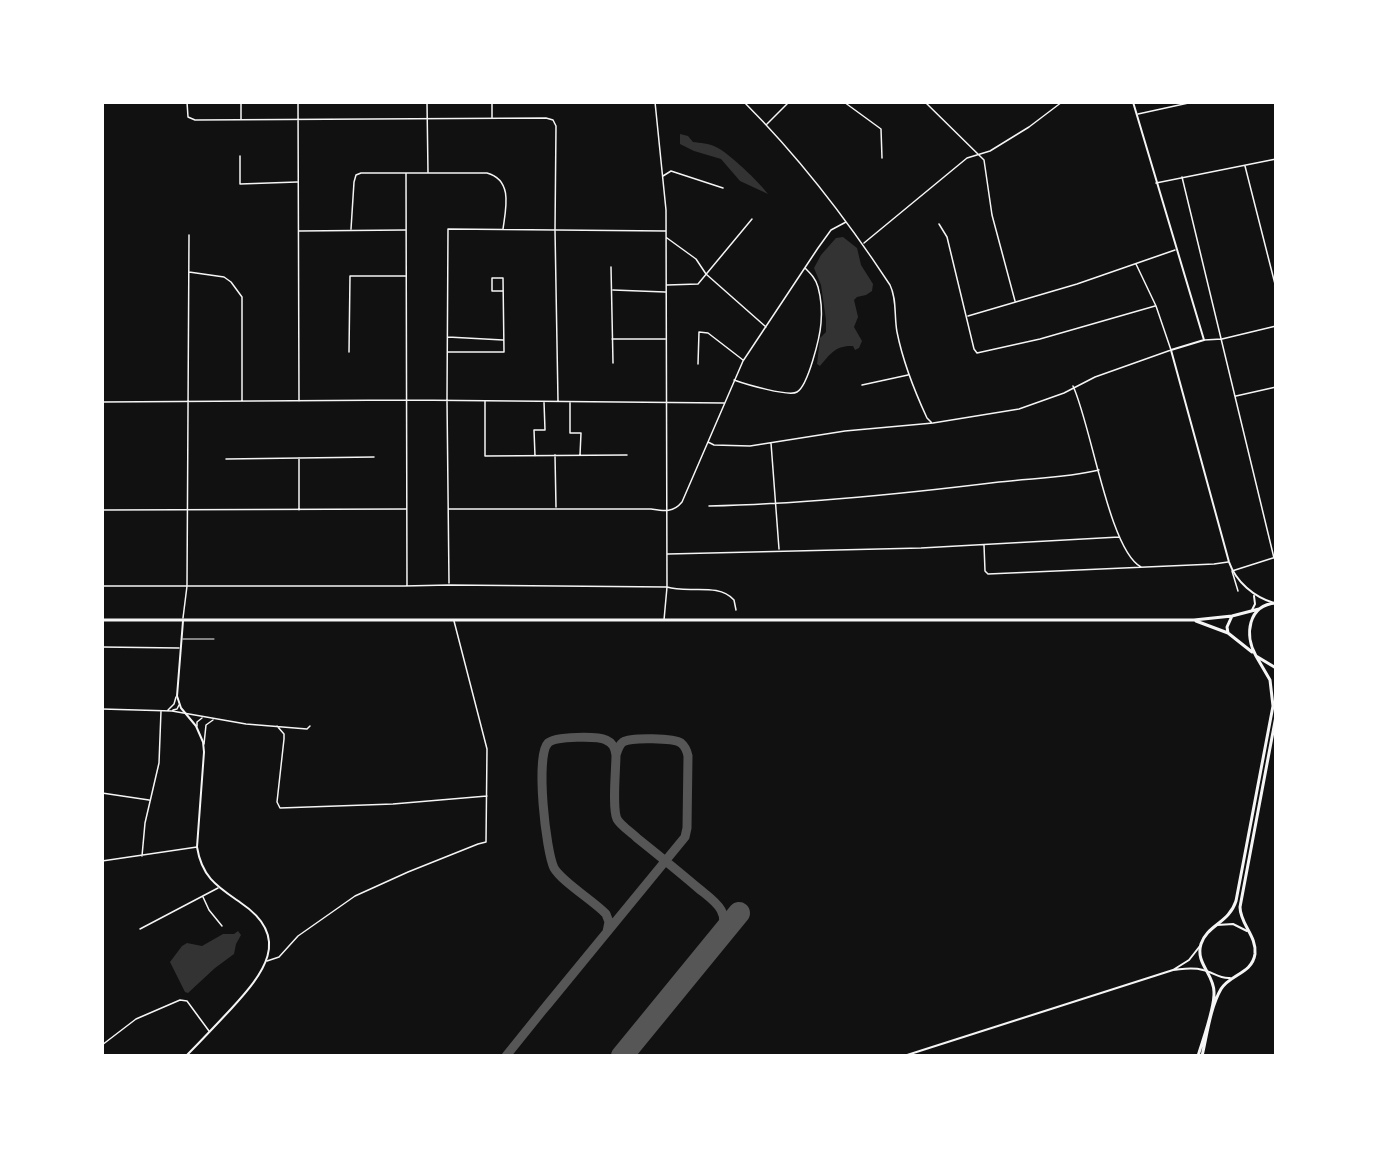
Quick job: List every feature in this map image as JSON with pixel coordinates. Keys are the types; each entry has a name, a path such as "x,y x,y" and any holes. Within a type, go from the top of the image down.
{"main road":[{"path":"102,620 1194,620 1232,616 1275,603"},
{"path":"1200,1056 1215,993 1212,979 1200,956 1201,944 1207,933 1230,914 1236,901 1273,706 1272,689 1266,671 1255,654 1249,630 1253,616 1259,609"},
{"path":"1228,633 1227,627 1232,616"},
{"path":"1194,620 1228,633 1276,668"},
{"path":"1200,1056 1221,989 1232,978 1249,968 1253,961 1255,944 1241,916 1240,902 1276,716"}],"street":[{"path":"187,102 188,117 195,120 427,118 546,118 553,120 555,126 558,401"},
{"path":"241,102 241,120"},
{"path":"298,102 299,401"},
{"path":"427,102 428,174"},
{"path":"492,102 492,118"},
{"path":"655,102 666,231 667,587 664,621"},
{"path":"744,102 766,124 846,222 863,244 893,292 897,332 909,375 927,418 933,423"},
{"path":"766,124 789,102"},
{"path":"844,102 881,129 882,158"},
{"path":"926,102 984,160 992,215 1015,301"},
{"path":"863,244 968,158 996,147 1062,102"},
{"path":"1133,102 1175,250 1204,340"},
{"path":"1136,114 1193,102"},
{"path":"240,156 240,184 298,182"},
{"path":"1156,183 1276,159"},
{"path":"1245,166 1276,288"},
{"path":"663,176 668,172 676,172 723,188"},
{"path":"351,230 356,175 361,173 487,173 499,178 503,183 506,194 503,230"},
{"path":"406,174 407,586"},
{"path":"1182,177 1275,558 1232,571"},
{"path":"666,285 698,284 752,219"},
{"path":"448,509 556,508 666,511 678,508 743,361 831,230 846,222"},
{"path":"939,224 947,237 974,350 979,353 1040,339 1156,306"},
{"path":"449,585 448,229 666,231"},
{"path":"298,231 406,231"},
{"path":"168,711 177,696 188,586 189,235"},
{"path":"666,237 696,259 706,274 766,327"},
{"path":"967,316 1077,284 1175,250"},
{"path":"1136,264 1156,306 1171,350 1238,591"},
{"path":"610,267 613,363"},
{"path":"734,380 789,395 799,392 808,373 818,338 821,314 817,283 805,267"},
{"path":"189,272 224,277 231,282 242,297 242,401"},
{"path":"349,352 350,276 406,276"},
{"path":"447,352 504,352 503,278 492,278 492,291 503,291"},
{"path":"611,290 666,292"},
{"path":"708,442 733,447 845,431 933,423 1019,409 1171,350 1204,340 1222,339 1276,326"},
{"path":"698,364 699,332 708,333 743,361"},
{"path":"447,337 503,340"},
{"path":"612,339 666,339"},
{"path":"862,385 909,375"},
{"path":"1073,387 1084,412 1119,537 1131,560 1142,567"},
{"path":"1236,396 1276,387"},
{"path":"102,402 447,400 724,403"},
{"path":"485,401 485,456 627,456"},
{"path":"535,456 534,430 545,430 544,401"},
{"path":"570,401 570,433 581,433 580,456"},
{"path":"771,442 779,551"},
{"path":"555,455 556,508"},
{"path":"226,459 374,457"},
{"path":"299,458 299,510"},
{"path":"709,506 777,504 934,490 1084,474 1099,470"},
{"path":"102,510 407,509"},
{"path":"667,554 885,549 1119,537"},
{"path":"984,544 985,571 988,574 1229,562"},
{"path":"1232,571 1254,596 1275,603"},
{"path":"102,586 667,587 677,590 723,592 734,600 736,610"},
{"path":"1252,610 1254,596"},
{"path":"267,961 279,957 298,936 355,896 408,872 486,842 487,749 454,620"},
{"path":"102,647 181,648"},
{"path":"177,696 179,705 196,726 204,751"},
{"path":"172,711 179,705"},
{"path":"102,709 161,710 277,726 307,729 310,726"},
{"path":"142,856 150,800 159,763 161,710"},
{"path":"196,726 202,717"},
{"path":"186,1056 250,988 267,961 270,940 266,927 253,910 219,888 211,880 204,870 197,847 206,725 214,719"},
{"path":"277,726 284,734 277,802 280,808 393,804 487,796"},
{"path":"102,793 150,800"},
{"path":"102,861 197,847"},
{"path":"140,928 219,888"},
{"path":"202,896 209,910 222,926"},
{"path":"1217,926 1233,924 1247,931"},
{"path":"904,1056 1173,969 1189,960 1201,944"},
{"path":"1173,969 1193,968 1206,970 1216,977 1232,978"},
{"path":"102,1045 136,1019 180,1000 187,1001 210,1032"}],"lane":[{"path":"182,639 214,639"}],"shaded area":[{"path":"680,134 688,136 693,142 721,150 744,168 768,194 740,181 721,159 680,144"},
{"path":"843,237 857,248 861,265 873,284 872,291 854,300 858,317 854,327 862,341 859,348 855,350 853,346 842,347 830,354 820,366 817,364 820,338 826,332 826,320 821,285 814,268 821,255 836,238"},
{"path":"238,931 241,935 234,954 188,993 185,992 170,962 182,946 187,943 202,946 223,934 234,934"}],"taxiway":[{"path":"607,932 609,922 606,914 554,868 545,825 542,766 544,751 548,743 559,739 577,737 601,739 612,744 616,755"},
{"path":"506,1056 543,1010 548,1004 685,837 688,756 685,748 677,741 662,739 634,739 623,742 616,755 614,797 617,819 626,829 660,856 668,863 710,898 716,904 723,913 724,920 720,936"}],"runway":[{"path":"622,1056 739,913"}]}
